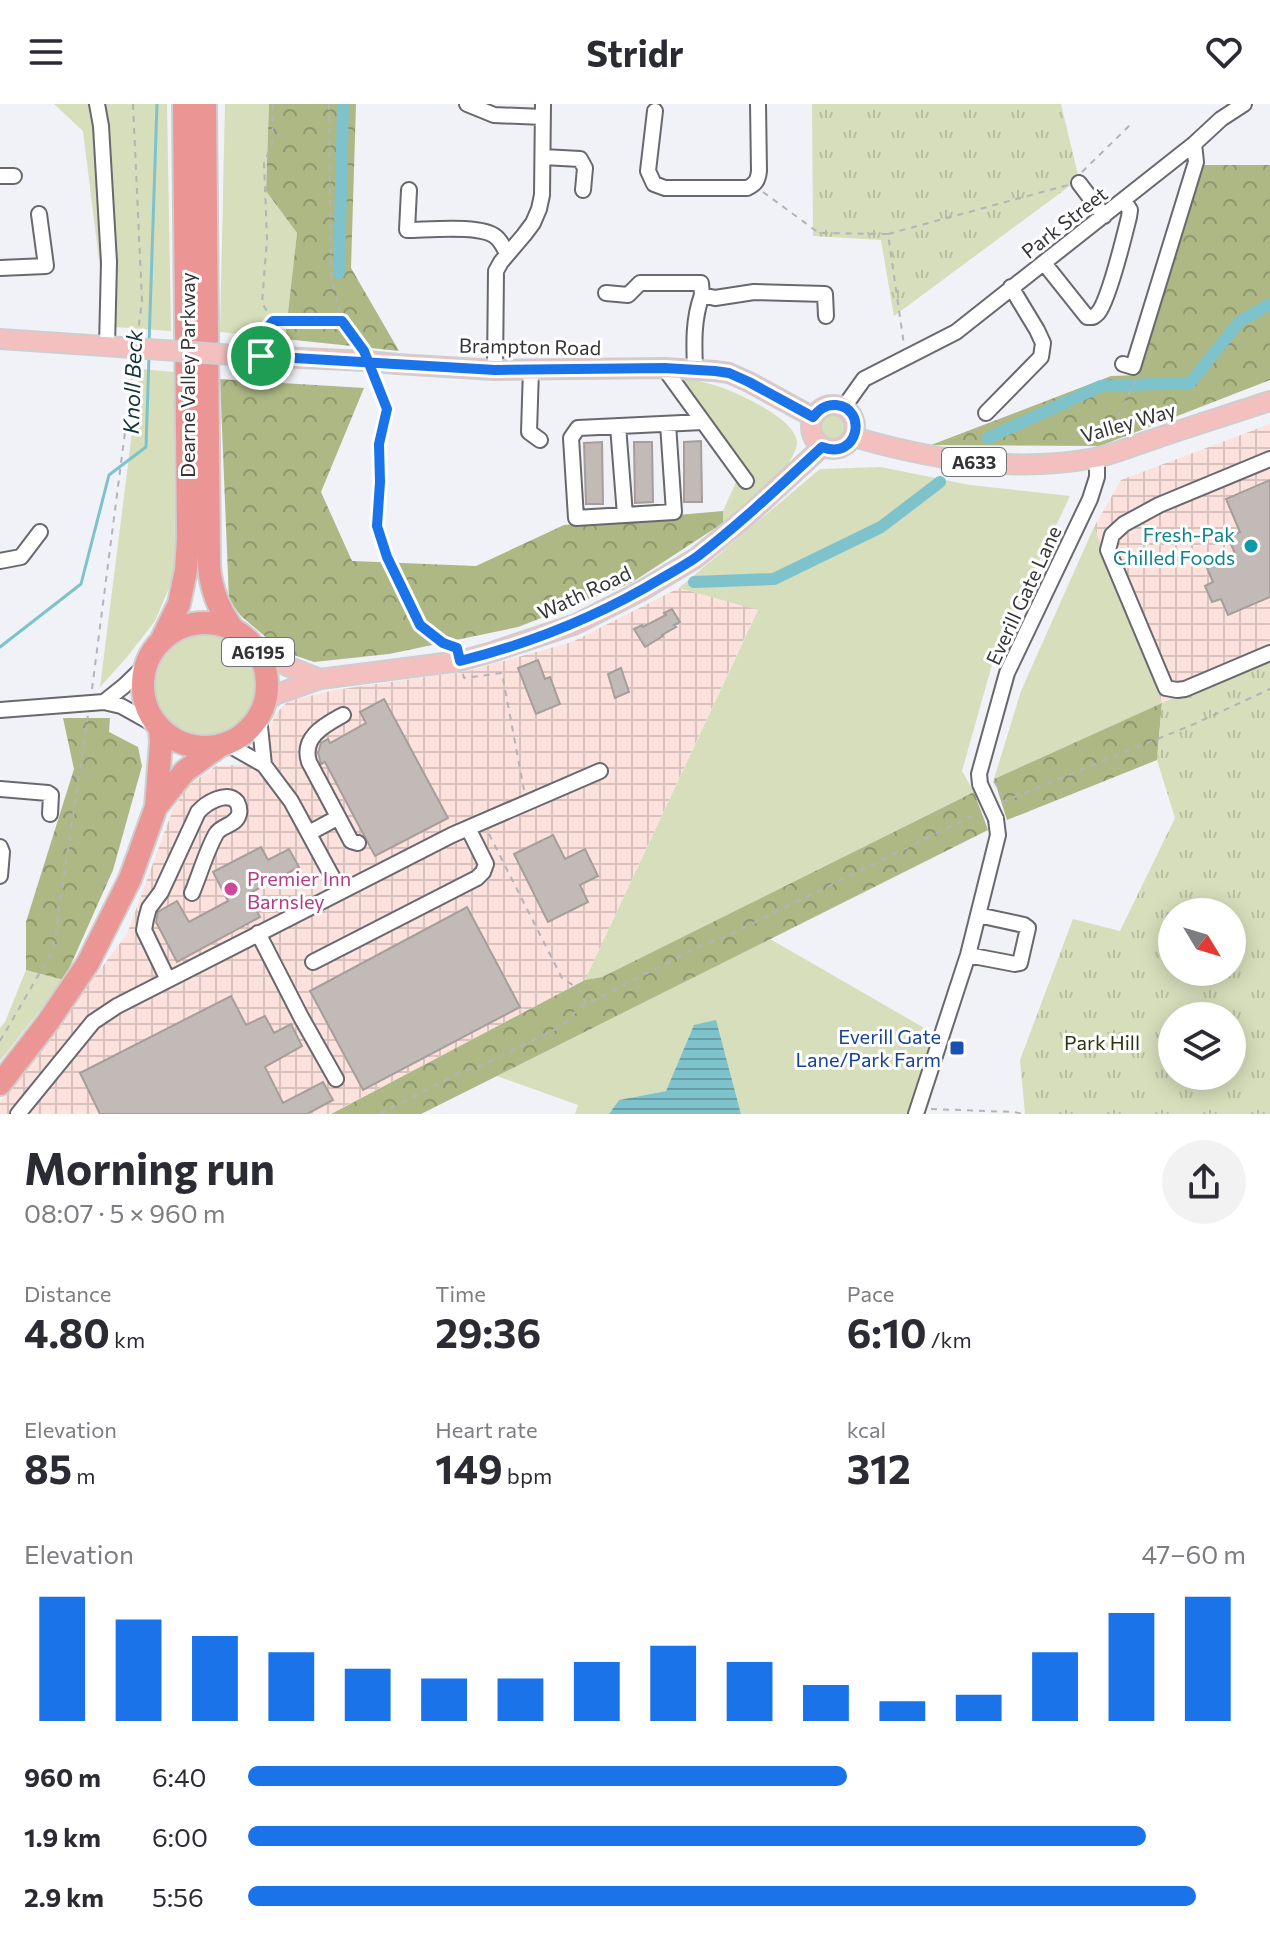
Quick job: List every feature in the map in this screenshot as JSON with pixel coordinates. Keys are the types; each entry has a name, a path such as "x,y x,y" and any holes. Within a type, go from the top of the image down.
{"highway":[{"name":"Dearne Valley Parkway","path":"161,641 179,604 188,539 184,104"},
{"name":"Dearne Valley Parkway","path":"205,104 209,566 216,601 233,629"},
{"name":"A6195","path":"161,641 188,625 219,624 233,629 253,644 261,657 268,686 263,709"},
{"path":"161,641 153,651 143,680 148,712 158,727 181,743 206,748 223,746"},
{"path":"156,807 185,771 240,738 251,729 263,709"},
{"path":"0,1084 88,963 130,879 156,807 161,742 158,727"}],"main road":[{"name":"Brampton Road","path":"0,339 235,355 367,359 397,364 495,370 695,369 729,373 813,417"},
{"name":"Valley Way","path":"854,437 939,458 996,465 1036,464 1097,457 1270,401"},
{"path":"823,407 844,407 854,417 854,437 844,448 829,450 822,447 813,437 813,417 823,407"},
{"name":"Wath Road","path":"263,709 277,694 320,679 460,661 576,624 641,591 696,558 822,447"},
{"path":"253,644 287,666 320,679"}],"street":[{"path":"97,104 101,126 113,346"},
{"path":"467,104 494,115 543,110 542,195 539,209 524,235 496,271 495,370"},
{"path":"655,111 648,171 654,184 665,188 747,188 758,179 758,104"},
{"name":"Park Street","path":"904,359 956,332 1194,144 1221,111 1244,104"},
{"path":"1123,364 1133,367 1196,162 1194,144"},
{"path":"543,157 580,159 585,168 583,190"},
{"path":"1079,183 1104,216"},
{"path":"409,190 407,230 487,232 496,237 507,253"},
{"path":"1044,263 1087,317 1097,314 1106,298 1129,217 1130,210 1124,201"},
{"path":"0,268 46,266 39,214"},
{"path":"606,293 628,295 640,283 701,283 702,295 693,334 695,369"},
{"path":"986,413 1041,357 1043,343 1011,287"},
{"path":"702,295 715,298 754,292 825,294 826,316"},
{"path":"844,407 864,379 904,359"},
{"path":"664,368 745,474"},
{"path":"531,369 529,432 540,440"},
{"path":"668,424 674,512 576,518 571,438 578,428 703,422"},
{"path":"618,426 625,515"},
{"name":"Everill Gate Lane","path":"994,813 980,784 979,774 1007,673 1090,499 1097,477 1097,457"},
{"path":"1270,459 1159,505 1124,524 1112,535 1108,550 1166,688 1185,689 1270,653"},
{"path":"1,560 21,557 40,532"},
{"path":"97,702 124,686 147,664"},
{"path":"0,710 97,702 121,706 158,727"},
{"path":"263,709 264,765"},
{"path":"343,715 320,727 306,754 337,818 351,841 358,843"},
{"path":"223,746 264,765 291,801 340,891"},
{"path":"18,1114 93,1022 117,1006 475,825 600,771"},
{"path":"0,789 48,793 51,795 50,814"},
{"path":"168,980 144,930 149,908 161,892 198,812 208,803 226,797 234,799 239,813 236,820 216,832 192,893"},
{"path":"917,1111 968,955 998,835 994,813"},
{"path":"309,833 337,818"},
{"path":"313,962 477,878 486,864 475,825"},
{"path":"0,847 0,876"},
{"path":"968,955 1020,963 1028,928 978,915"},
{"path":"258,933 336,1079"}],"path":[{"path":"133,104 142,301 138,333"},
{"path":"273,104 272,144 264,163 267,239 262,303 273,321"},
{"path":"329,104 331,276 342,321 367,359 387,409 379,444 377,526 387,557 420,625 443,643 457,648 464,678 502,673 526,803"},
{"path":"754,185 819,233 888,234 1079,183 1081,173 1130,125"},
{"path":"888,234 904,359"},
{"path":"261,356 267,328 273,321 342,321"},
{"path":"0,1041 53,950 97,702 134,364"},
{"path":"1097,457 1138,375"},
{"path":"994,813 1270,689"},
{"path":"380,1114 461,1072 562,1026 579,1008 696,948 733,933 979,812"},
{"path":"475,825 562,978 579,989 586,1004"},
{"path":"917,1111 1024,1114"}],"shaded area":[{"path":"1270,424 1270,654 1162,703 1094,527 1121,480"},
{"path":"679,588 758,609 585,980 330,1114 0,1114 0,1102 127,934 173,809 189,785 216,766 241,765 268,740 274,716 288,701 335,690 468,671 572,642"}],"green space":[{"path":"54,104 167,104 171,331 102,326 104,300 83,131"},
{"path":"225,104 269,104 266,191 297,233 285,339 220,332"},
{"path":"269,104 356,104 351,268 399,351 285,339 297,233 266,191"},
{"path":"812,104 1061,104 1079,179 894,316 881,240 813,236"},
{"path":"1201,165 1270,165 1270,380 1100,446 931,445 1111,376 1138,375"},
{"path":"140,369 174,372 175,574 155,621 100,687"},
{"path":"662,374 708,383 742,396 778,417 794,434 797,445 788,465 723,523 723,511 737,480"},
{"path":"220,379 364,388 321,492 352,561 476,566 564,525 723,511 723,523 631,583 518,627 389,654 314,662 282,651 241,616 229,600"},
{"path":"834,412 845,417 850,428 845,439 834,444 823,439 818,428 823,417"},
{"path":"881,467 970,485 1070,496 995,654 962,771 974,792 602,977 585,980 758,610 679,588 820,469"},
{"path":"1094,527 1162,703 994,779 1021,691"},
{"path":"205,634 234,642 248,656 256,685 248,714 234,728 205,736 176,728 162,714 154,685 162,656 176,642"},
{"name":"Park Hill","path":"1270,654 1270,1114 1025,1114 1020,1060 1073,919 1120,931 1175,818 1157,760 1162,703"},
{"path":"1162,703 1157,760 1007,820 994,779"},
{"path":"63,718 110,718 109,732 138,747 142,766 113,870 64,980 26,970 26,922 74,769"},
{"path":"974,792 988,830 421,1114 331,1114 585,980 602,977"},
{"path":"770,939 933,1033 908,1114 741,1114 716,1021 694,1026 666,1091 619,1100 609,1114 575,1114 578,1105 497,1076"},
{"path":"26,970 64,980 0,1061 0,1028"}],"water":[{"path":"716,1020 741,1114 609,1114 619,1100 666,1091 694,1025"}],"building":[{"path":"701,441 702,502 684,502 684,442"},
{"path":"602,442 603,504 586,504 584,443"},
{"path":"634,442 652,442 653,502 635,503"},
{"name":"Fresh-Pak Chilled Foods","path":"1270,480 1270,597 1228,615 1221,599 1212,602 1205,586 1213,582 1207,568 1236,556 1228,537 1240,532 1226,499"},
{"path":"672,609 680,622 645,647 634,629 666,615 664,613"},
{"path":"538,660 545,679 550,677 560,704 536,714 518,668"},
{"path":"621,668 629,692 615,698 608,674"},
{"path":"384,699 448,818 375,856 325,762 321,764 318,753 321,743 328,739 330,743 366,723 360,712"},
{"path":"553,835 565,859 585,849 598,876 580,885 588,902 548,922 514,854"},
{"path":"261,847 268,860 289,849 299,867 248,894 260,917 177,962 156,922 158,912 177,901 189,922 228,901 213,872"},
{"path":"467,907 520,1007 363,1090 310,991"},
{"path":"231,996 246,1025 265,1016 274,1033 291,1024 302,1046 265,1067 283,1103 323,1082 333,1100 307,1114 100,1114 80,1073"}],"waterway":[{"name":"Knoll Beck","path":"149,344 157,104"},
{"path":"339,273 343,104"},
{"path":"988,438 1101,386 1190,383 1239,322 1270,304"},
{"name":"Knoll Beck","path":"0,647 81,584 109,475 146,447 149,356"},
{"path":"694,582 774,579 881,527 940,482"}],"place":[{"name":"Fresh-Pak Chilled Foods","path":"1251,546"},
{"name":"Premier Inn Barnsley","path":"231,889"},
{"name":"Everill Gate Lane/Park Farm","path":"957,1048"}],"route":[{"path":"261,356 267,328 273,321 342,321 364,351 387,409 379,444 377,526 387,557 420,625 443,643 457,648 460,661 576,624 641,591 696,558 822,447 829,450 844,448 856,430 854,417 844,407 823,407 813,417 749,382 729,373 715,371 664,368 495,370 397,364 367,361 261,356"}]}
